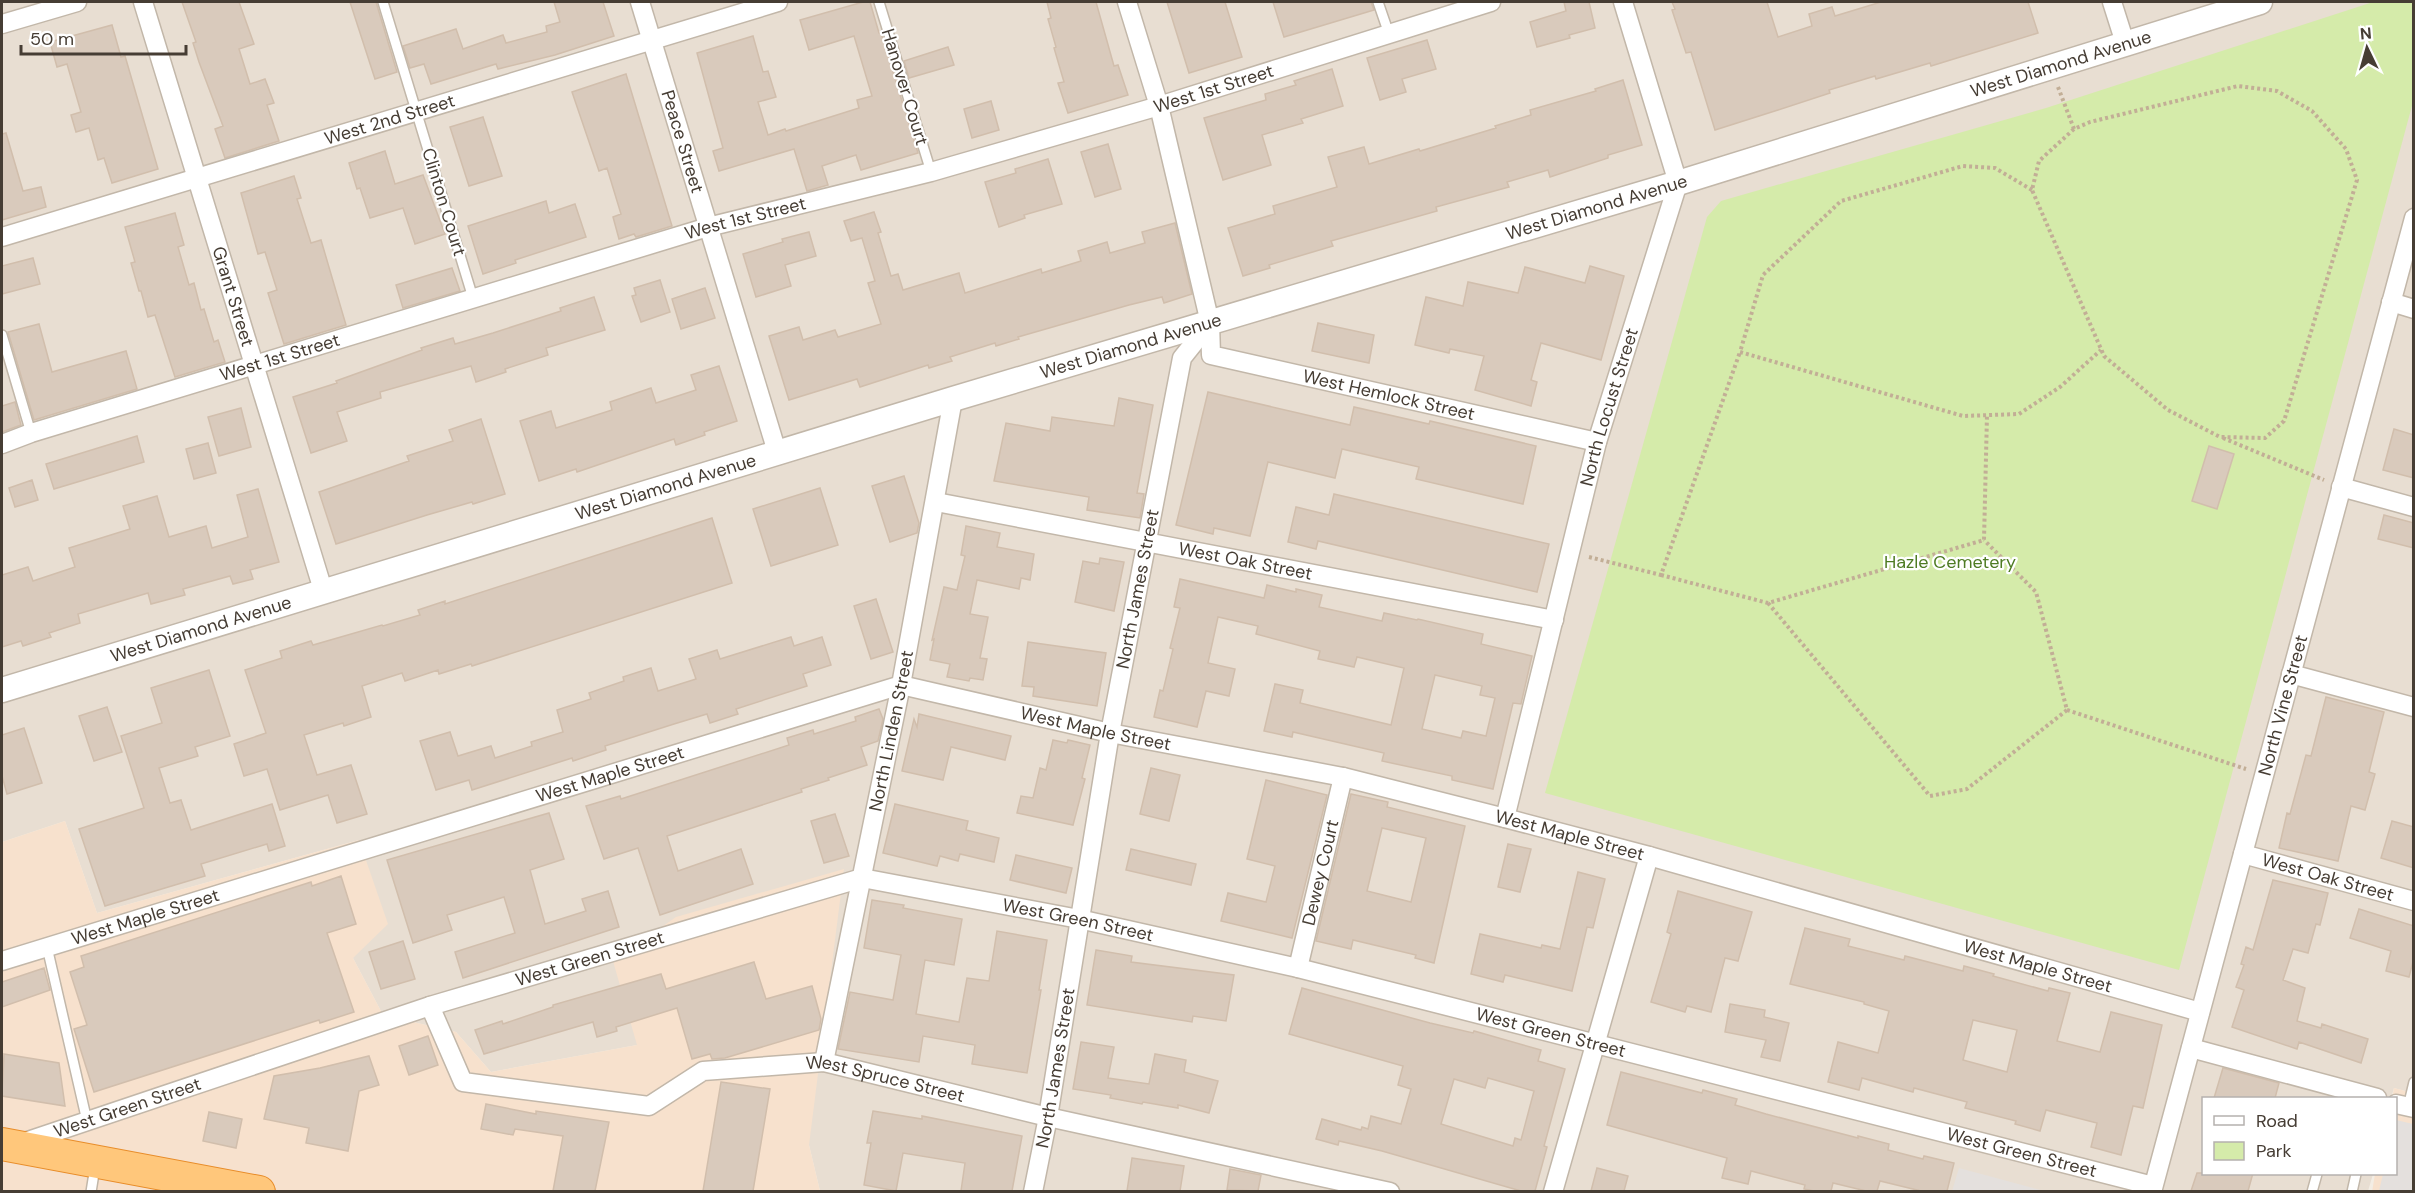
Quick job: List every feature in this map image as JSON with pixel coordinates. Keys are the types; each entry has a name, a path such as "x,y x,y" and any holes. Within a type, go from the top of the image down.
{"highway":[{"path":"8,1145 94,1177 259,1191"}],"street":[{"path":"2,24 77,2"},
{"name":"Grant Street","path":"143,2 323,590"},
{"name":"Peace Street","path":"640,2 777,452"},
{"name":"West 2nd Street","path":"2,237 778,2"},
{"path":"1127,2 1159,106 1210,323"},
{"name":"West 1st Street","path":"2,444 708,227 931,172 1159,106 1491,2"},
{"path":"1623,2 1678,183"},
{"path":"2112,2 2125,43"},
{"name":"West Diamond Avenue","path":"2,690 777,452 1678,183 2260,2"},
{"name":"North Locust Street","path":"1505,818 1597,442 1678,183"},
{"name":"North Vine Street","path":"2152,1189 2391,302 2410,242 2414,218"},
{"path":"2391,302 2414,309"},
{"name":"West Hemlock Street","path":"1210,323 1211,355 1597,442"},
{"name":"North James Street","path":"1033,1191 1048,1117 1110,733 1182,358 1210,323"},
{"name":"North Linden Street","path":"824,1062 901,686 953,399"},
{"path":"2341,487 2414,507"},
{"name":"West Oak Street","path":"936,502 1554,620"},
{"path":"2291,674 2414,707"},
{"name":"West Maple Street","path":"2,961 901,686 1110,733 1342,777 1649,856 2200,1012"},
{"name":"Dewey Court","path":"1298,968 1342,777"},
{"name":"West Oak Street","path":"2242,854 2414,901"},
{"path":"1553,1191 1649,856"},
{"name":"West Green Street","path":"8,1145 87,1121 430,1006 862,878 1079,919 1298,968 2152,1189"},
{"name":"West Spruce Street","path":"430,1006 463,1082 649,1106 703,1071 824,1062 1048,1117 1390,1191"},
{"path":"2191,1048 2339,1093 2368,1097"}],"lane":[{"name":"Clinton Court","path":"382,2 473,298"},
{"name":"Hanover Court","path":"879,2 931,172"},
{"path":"1378,2 1389,34"},
{"path":"2,334 32,433"},
{"path":"47,947 87,1121"},
{"path":"2406,1106 2414,1082"},
{"path":"2312,1191 2316,1175"},
{"path":"2352,1191 2356,1175"}],"path":[{"path":"2051,66 2074,129"},
{"path":"2032,190 2039,161 2074,129 2090,122 2238,86 2277,91 2312,111 2346,149 2357,180 2284,421 2265,438 2220,436"},
{"path":"1661,575 1740,352 1763,274 1841,201 1963,166 1995,168 2032,190 2104,356 2168,410 2220,436 2341,487"},
{"path":"1740,352 1964,416 2019,414 2060,387 2101,350"},
{"path":"1987,415 1984,540 2036,592 2067,710"},
{"path":"1570,552 1768,603 1984,540"},
{"path":"1768,603 1930,796 1967,789 2067,710"},
{"path":"2067,710 2264,775"}],"shaded area":[{"path":"2,2 2413,2 2413,1093 2394,1088 2391,1097 2202,1097 2202,1175 2373,1175 2368,1191 820,1191 809,1145 637,1045 491,1072 456,1032 383,1015 353,958 359,840 97,913 65,821 2,842"},
{"path":"65,821 97,913 359,840 388,924 353,958 383,1015 456,1032 491,1072 637,1045 613,961 676,917 844,869 809,1145 820,1191 2,1191 2,842"},
{"path":"2394,1088 2413,1093 2413,1191 2372,1192 2375,1175 2397,1175 2397,1097 2392,1097"},
{"path":"2397,1120 2413,1124 2413,1191 2379,1191 2383,1175 2397,1175"},
{"path":"1959,1168 2044,1191 1952,1191"}],"green space":[{"name":"Hazle Cemetery","path":"2373,2 2413,2 2413,102 2179,970 1545,793 1707,217 1721,201 2046,108"}],"building":[{"path":"182,2 239,2 254,44 239,49 250,84 265,79 274,103 267,105 279,141 225,158 215,129 223,126 199,62 193,43 196,42"},
{"path":"350,2 376,2 397,72 375,79"},
{"path":"554,2 603,2 614,36 555,55 498,69 496,64 431,84 424,64 410,68 403,46 456,29 463,49 503,35 506,43 547,32 546,26 560,22"},
{"path":"870,2 918,153 861,170 856,155 822,166 828,185 807,191 794,149 719,171 713,151 723,148 697,53 753,36 763,72 768,71 776,97 758,102 768,135 785,129 786,131 859,108 857,100 872,96 854,36 809,50 800,20"},
{"path":"1047,2 1096,2 1114,66 1118,65 1128,95 1068,113 1058,83 1064,82 1054,48 1056,47 1048,19 1051,18"},
{"path":"1167,2 1225,2 1242,57 1189,73"},
{"path":"1273,2 1371,2 1374,10 1284,37"},
{"path":"1564,2 1589,2 1595,28 1537,47 1530,22 1566,11"},
{"path":"1672,2 1767,2 1778,37 1812,26 1809,14 1832,7 1835,16 1881,2 2028,2 2038,33 1931,66 1930,63 1876,79 1875,76 1715,130 1691,52 1686,53 1672,10 1675,9"},
{"path":"112,25 121,57 125,56 158,169 112,183 104,158 98,160 89,128 76,132 71,115 81,112 67,64 57,67 50,42"},
{"path":"1427,40 1436,69 1402,79 1406,92 1380,100 1367,58"},
{"path":"948,47 954,65 909,78 904,61"},
{"path":"1332,69 1343,106 1301,119 1303,123 1262,135 1271,165 1223,180 1204,118 1266,100 1265,94 1296,85 1294,81"},
{"path":"626,74 672,226 636,237 634,234 619,239 613,217 621,214 607,168 599,171 572,92"},
{"path":"1623,80 1642,145 1550,177 1548,170 1507,182 1509,187 1436,207 1437,211 1331,241 1333,246 1269,265 1270,268 1243,276 1228,228 1275,214 1273,206 1337,187 1328,157 1364,147 1369,164 1419,149 1420,151 1496,128 1495,126 1531,115 1530,110 1596,91 1595,89"},
{"path":"991,101 999,130 972,138 964,109"},
{"path":"483,117 502,176 469,186 450,127"},
{"path":"6,133 23,191 41,187 46,207 2,220 2,134"},
{"path":"1108,144 1121,189 1095,197 1081,152"},
{"path":"385,151 395,184 423,175 445,234 415,244 403,208 370,218 360,188 357,189 349,163"},
{"path":"1048,159 1062,204 1024,215 1025,218 999,227 985,182 1016,173 1015,169"},
{"path":"294,176 301,198 297,199 311,243 321,240 346,325 284,344 268,293 277,290 265,252 258,254 241,193"},
{"path":"546,201 549,213 575,204 586,237 515,260 516,263 483,274 468,226"},
{"path":"874,212 891,276 898,274 903,290 959,273 965,293 1041,269 1042,273 1081,261 1078,251 1107,242 1110,253 1145,243 1142,232 1175,223 1192,294 1164,303 1162,297 1129,305 1018,337 1019,339 996,346 995,343 950,357 952,361 929,368 928,365 860,387 857,379 789,400 769,336 799,327 803,340 835,330 838,337 881,324 868,283 875,281 862,238 851,241 844,221"},
{"path":"175,213 184,245 178,247 189,285 194,283 201,310 204,309 214,342 218,340 225,362 175,377 155,315 148,317 141,291 139,291 131,263 135,262 125,227"},
{"path":"809,232 816,256 785,265 791,286 756,297 743,254 783,242 782,239"},
{"path":"33,258 40,284 2,294 2,266"},
{"path":"1590,266 1624,276 1601,360 1541,343 1531,380 1537,382 1531,406 1475,390 1484,356 1450,349 1449,353 1415,345 1426,297 1463,306 1468,282 1518,293 1525,267 1585,283"},
{"path":"452,268 460,291 403,308 396,285"},
{"path":"660,280 670,312 641,322 632,296 636,295 634,288"},
{"path":"705,288 715,318 681,329 672,299"},
{"path":"594,297 605,330 546,348 548,355 505,369 506,372 476,382 471,366 380,392 381,398 337,412 347,441 311,453 293,397 337,383 336,381 422,350 421,348 453,338 455,344 493,333 561,311 560,308"},
{"path":"1318,323 1374,335 1369,363 1312,351"},
{"path":"39,324 52,372 126,351 137,389 34,420 8,332"},
{"path":"719,366 737,421 704,432 705,435 676,445 674,439 577,472 576,469 539,481 520,421 551,411 556,428 612,410 610,402 651,388 656,403 696,390 691,375"},
{"path":"1208,392 1350,425 1354,407 1429,424 1430,421 1536,446 1523,504 1416,479 1419,467 1342,449 1335,478 1268,462 1250,536 1214,528 1213,534 1176,525"},
{"path":"1119,398 1153,405 1137,493 1144,494 1140,518 1087,510 1089,497 994,481 1006,423 1050,431 1052,417 1114,426"},
{"path":"15,402 21,425 2,432 2,406"},
{"path":"241,408 251,447 219,456 208,417"},
{"path":"481,419 505,494 427,515 336,544 319,492 409,461 407,456 453,441 449,430"},
{"path":"2394,429 2414,435 2414,478 2383,470"},
{"path":"137,436 144,462 54,489 46,464"},
{"path":"208,443 216,473 194,479 186,449"},
{"path":"2209,446 2234,454 2217,509 2192,501"},
{"path":"904,476 919,523 917,533 890,542 872,486"},
{"path":"32,480 38,500 15,507 9,488"},
{"path":"820,488 838,545 771,566 753,509"},
{"path":"258,489 279,562 250,570 253,579 233,584 230,576 183,589 185,595 151,604 148,593 78,614 80,623 49,633 51,637 23,646 21,641 2,647 2,575 28,567 33,581 75,567 69,548 130,529 123,506 157,496 169,537 206,526 212,548 248,537 237,495"},
{"path":"1334,494 1549,544 1537,592 1318,541 1316,549 1288,542 1296,507 1329,515"},
{"path":"2384,515 2414,523 2414,548 2378,539"},
{"path":"712,518 732,583 472,666 471,664 439,674 438,670 405,681 402,673 362,686 371,717 304,735 317,775 351,765 367,814 337,823 328,795 280,810 267,769 244,776 234,744 266,733 245,670 282,658 280,651 311,641 313,645 420,615 418,610 445,601 445,604"},
{"path":"966,526 1000,533 997,547 1034,554 1030,580 1021,578 1019,589 977,580 970,614 988,617 980,658 987,659 983,680 970,678 969,681 947,677 950,664 930,660 934,639 932,640 944,587 957,590 965,556 961,555"},
{"path":"1100,558 1124,562 1114,611 1075,602 1083,561 1099,564"},
{"path":"1180,579 1264,598 1267,585 1322,595 1319,607 1382,621 1384,613 1483,634 1481,644 1532,656 1521,704 1513,703 1493,789 1452,780 1452,776 1382,761 1384,753 1293,732 1292,737 1264,731 1275,684 1303,690 1300,703 1391,725 1404,668 1357,657 1354,667 1318,659 1320,651 1256,634 1258,626 1218,617 1208,663 1235,669 1229,696 1206,691 1197,727 1154,717 1173,649 1170,648 1180,608 1174,607","holes":["1435,675 1482,686 1480,695 1495,698 1486,736 1463,731 1461,738 1422,729"]},
{"path":"876,599 893,652 871,659 854,606"},
{"path":"791,637 794,646 822,637 831,665 803,674 807,686 736,709 738,714 710,723 707,714 605,746 606,750 573,761 572,758 472,790 469,780 436,790 420,741 450,732 458,756 491,746 495,758 532,746 531,742 563,732 557,710 591,699 589,693 624,681 623,677 651,668 658,691 696,679 689,659 717,650 720,659"},
{"path":"1028,642 1106,653 1097,706 1033,696 1034,687 1022,686"},
{"path":"209,670 230,736 195,747 198,756 159,768 170,803 181,800 191,830 272,804 285,846 269,851 267,844 201,864 205,876 105,906 79,829 144,808 121,736 162,723 151,688"},
{"path":"2326,697 2384,712 2369,772 2375,774 2365,810 2351,806 2338,861 2279,848 2287,813 2290,814 2306,755 2311,756"},
{"path":"107,707 122,752 94,761 79,716"},
{"path":"879,709 883,719 878,741 861,747 867,765 801,789 802,792 667,836 678,871 741,849 753,884 660,915 638,848 604,859 586,806 620,796 621,799 789,745 787,738 813,730 814,734 856,721 855,717"},
{"path":"919,714 1011,736 1005,760 951,747 943,780 902,771 914,719 917,727"},
{"path":"24,728 42,783 7,794 2,776 2,735"},
{"path":"1053,740 1067,743 1068,740 1090,745 1082,778 1085,779 1073,825 1017,813 1021,796 1033,798 1040,768 1046,770"},
{"path":"1151,768 1180,775 1169,821 1140,814"},
{"path":"1266,780 1327,795 1292,938 1221,921 1228,893 1266,902 1275,866 1247,859"},
{"path":"1351,794 1388,802 1387,807 1465,826 1434,963 1415,958 1416,955 1353,940 1351,949 1316,941","holes":["1382,828 1426,838 1411,902 1367,891"]},
{"path":"895,804 968,821 966,830 999,838 994,862 960,854 958,861 940,856 937,866 883,853"},
{"path":"549,813 564,859 530,870 545,924 586,911 582,899 608,891 619,927 463,978 455,952 515,933 504,897 447,915 452,930 413,943 387,860"},
{"path":"835,814 849,856 824,863 811,821"},
{"path":"2392,821 2414,827 2414,868 2381,858"},
{"path":"1508,844 1531,849 1520,892 1498,887"},
{"path":"1131,849 1196,864 1191,885 1126,870"},
{"path":"1016,855 1072,868 1066,893 1010,880"},
{"path":"1578,872 1605,879 1593,928 1587,927 1572,991 1505,975 1503,982 1471,974 1480,934 1541,948 1542,945 1560,949"},
{"path":"341,876 356,924 327,933 354,1012 320,1023 319,1020 94,1092 74,1029 87,1025 70,972 84,967 81,956 311,882 312,886"},
{"path":"2273,880 2328,893 2320,925 2316,924 2308,953 2293,949 2283,980 2305,988 2297,1021 2321,1028 2322,1024 2368,1039 2361,1063 2299,1042 2297,1049 2232,1027 2244,990 2236,987 2244,965 2241,964 2246,947 2253,950"},
{"path":"1678,891 1752,912 1738,961 1725,958 1711,1012 1687,1006 1685,1012 1651,1002 1671,934 1667,932"},
{"path":"872,900 962,919 954,965 925,960 916,1014 959,1022 967,978 989,981 997,931 1047,940 1027,1073 972,1064 975,1045 923,1036 919,1062 838,1049 850,992 893,1000 901,955 864,948"},
{"path":"2359,909 2414,926 2414,958 2409,977 2386,971 2391,951 2350,938"},
{"path":"1805,928 1850,939 1848,946 1904,960 1905,956 1963,971 1964,966 2048,991 2049,988 2070,993 2057,1041 2100,1052 2111,1012 2162,1025 2143,1108 2133,1106 2121,1155 2091,1147 2097,1123 2046,1110 2040,1131 2015,1124 2016,1121 1965,1108 1967,1102 1914,1088 1913,1092 1862,1078 1859,1090 1828,1082 1838,1042 1878,1053 1889,1011 1864,1004 1864,1002 1790,984","holes":["1973,1020 2017,1030 2007,1072 1963,1060"]},
{"path":"403,941 415,979 381,989 369,952"},
{"path":"1096,950 1132,956 1131,962 1234,975 1226,1021 1193,1016 1192,1022 1087,1005"},
{"path":"754,962 766,999 812,986 821,1019 819,1030 725,1058 712,1059 710,1054 692,1059 677,1008 616,1027 617,1031 597,1037 593,1022 484,1054 475,1030 502,1021 503,1024 553,1007 553,1005 661,974 666,989"},
{"path":"44,968 50,990 2,1007 2,982"},
{"path":"1302,988 1541,1050 1538,1061 1565,1069 1544,1146 1547,1147 1535,1191 1521,1191 1382,1151 1339,1141 1338,1145 1316,1139 1322,1119 1361,1130 1362,1127 1368,1129 1371,1116 1401,1124 1411,1089 1398,1085 1403,1066 1289,1034","holes":["1488,1078 1534,1091 1521,1140 1515,1138 1513,1146 1441,1124 1454,1079 1485,1088"]},
{"path":"1730,1004 1765,1010 1764,1017 1789,1023 1780,1061 1761,1057 1766,1040 1725,1032"},
{"path":"428,1036 438,1065 409,1075 399,1046"},
{"path":"1081,1042 1114,1047 1108,1078 1149,1084 1155,1054 1186,1060 1184,1072 1218,1081 1209,1113 1178,1105 1178,1108 1143,1102 1142,1104 1110,1098 1111,1095 1073,1089"},
{"path":"4,1054 59,1063 65,1106 2,1096"},
{"path":"369,1056 379,1085 359,1091 348,1151 306,1143 309,1128 264,1119 274,1076"},
{"path":"2223,1068 2279,1083 2275,1097 2214,1097"},
{"path":"1621,1072 1702,1093 1703,1090 1737,1099 1735,1105 1889,1144 1888,1150 1923,1159 1924,1156 1954,1163 1947,1191 1921,1191 1880,1181 1877,1191 1866,1191 1833,1183 1831,1191 1814,1191 1804,1189 1805,1185 1751,1171 1748,1184 1722,1178 1727,1158 1607,1125"},
{"path":"721,1082 770,1089 753,1191 703,1191"},
{"path":"486,1104 536,1114 536,1111 609,1122 595,1191 553,1191 563,1136 515,1129 513,1135 481,1129"},
{"path":"873,1111 922,1119 922,1116 1022,1136 1012,1191 961,1191 965,1163 903,1153 896,1191 864,1185 871,1143 867,1143"},
{"path":"209,1112 242,1119 236,1148 203,1141"},
{"path":"1132,1158 1184,1166 1180,1191 1127,1191"},
{"path":"1597,1168 1628,1176 1624,1191 1591,1191"},
{"path":"1230,1169 1261,1175 1258,1191 1227,1190"},
{"path":"2197,1173 2202,1173 2202,1175 2252,1175 2248,1191 2191,1191"}]}
